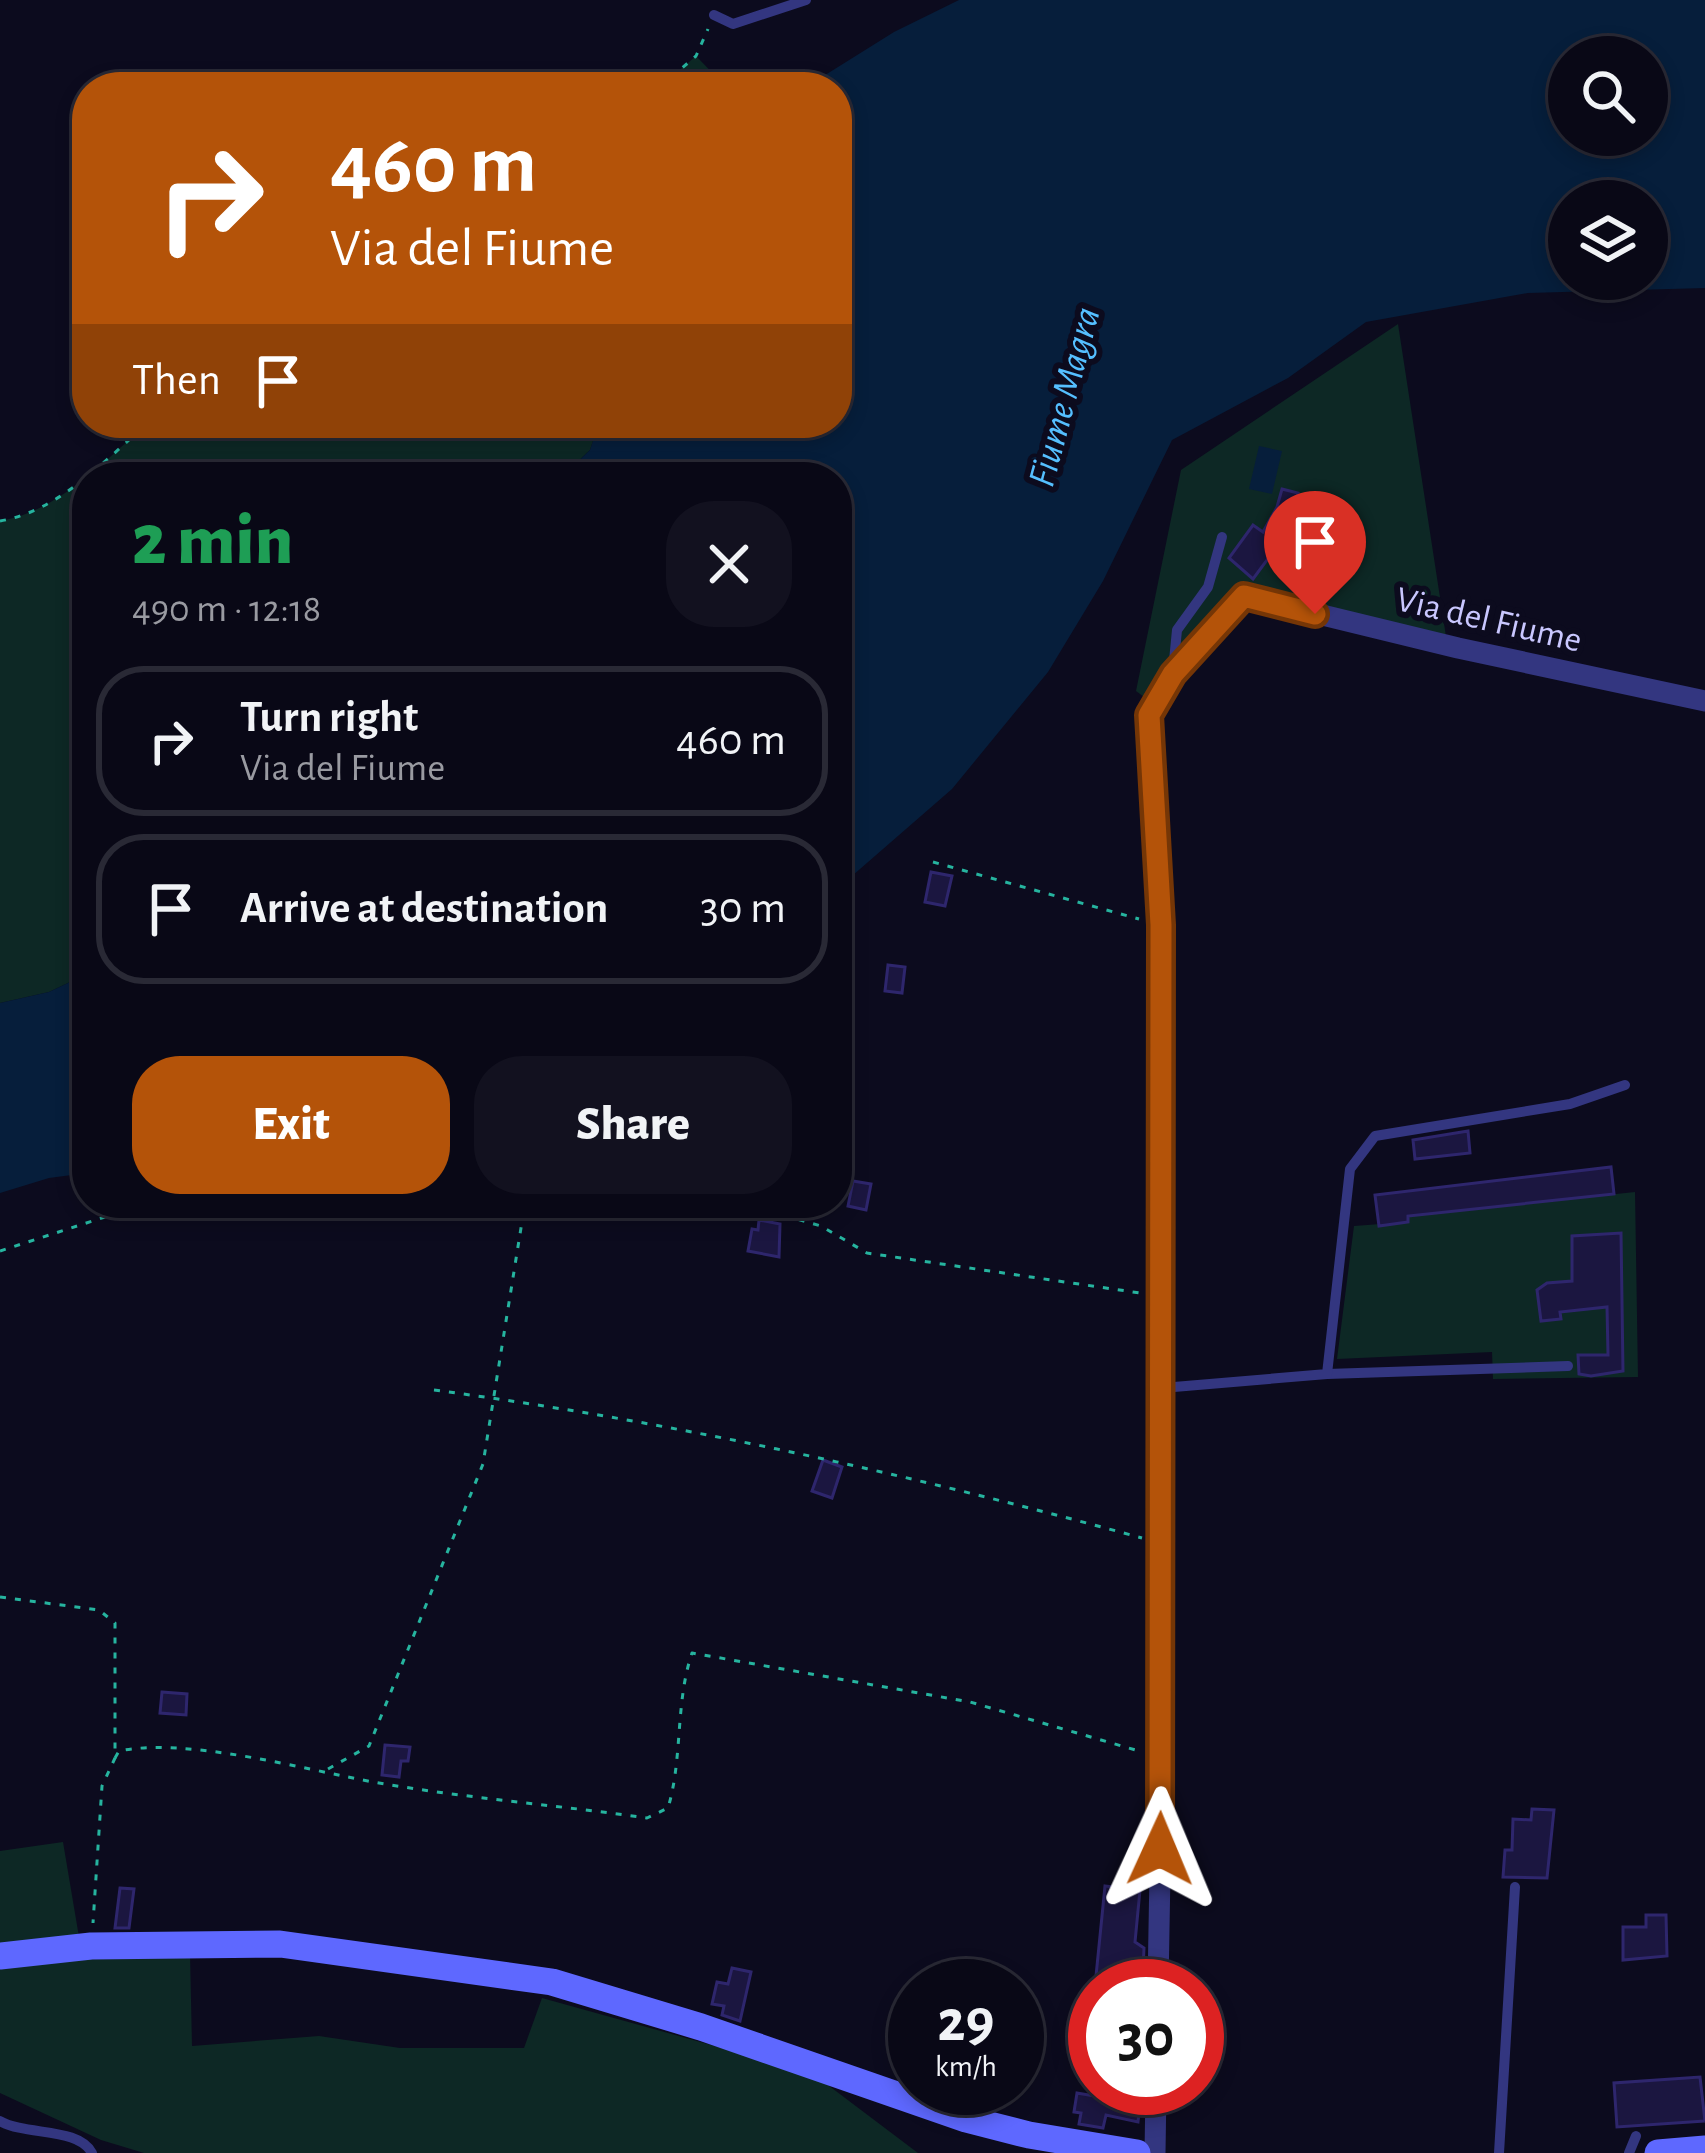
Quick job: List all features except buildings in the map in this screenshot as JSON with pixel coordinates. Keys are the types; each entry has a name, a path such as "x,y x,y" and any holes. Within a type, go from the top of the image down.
{"main road":[{"path":"0,1957 91,1946 280,1944 552,1982 722,2034 967,2119 1137,2153"},
{"path":"1647,2145 1705,2149"}],"street":[{"name":"Via del Fiume","path":"1158,1959 1161,925 1149,715 1173,674 1244,596 1705,701"},
{"path":"1155,2153 1156,2115"}],"lane":[{"path":"714,15 733,24 806,0"},
{"path":"1173,674 1177,630 1208,587 1222,537"},
{"path":"1327,1374 1350,1168 1375,1136 1570,1105 1625,1085"},
{"path":"1162,1388 1327,1374 1568,1366"},
{"path":"1499,2153 1515,1887"},
{"path":"0,2121 44,2135 74,2135 92,2153"},
{"path":"1628,2153 1647,2145"}],"path":[{"path":"677,72 696,56 714,15"},
{"path":"104,462 131,438"},
{"path":"0,520 26,516 72,487"},
{"path":"933,862 1161,925"},
{"path":"0,1250 102,1218"},
{"path":"325,1770 369,1746 483,1464 523,1218"},
{"path":"793,1218 820,1226 867,1253 1161,1296"},
{"path":"434,1390 808,1453 1161,1544"},
{"path":"0,1597 99,1610 115,1623 116,1758"},
{"path":"91,1946 103,1786 119,1751 143,1746 647,1818 668,1808 674,1786 685,1673 692,1653 970,1702 1162,1758"}],"green space":[{"path":"696,56 711,72 677,72"},
{"path":"1398,324 1447,643 1243,591 1152,703 1136,691 1181,470"},
{"path":"131,438 594,438 578,462 104,462"},
{"path":"72,487 72,981 49,992 0,1003 0,521"},
{"path":"1635,1192 1638,1377 1493,1379 1492,1352 1337,1359 1354,1226"},
{"path":"63,1842 79,1937 0,1948 0,1851"},
{"path":"190,1953 192,2046 319,2036 400,2048 524,2048 542,1998 812,2073 918,2153 144,2153 101,2140 0,2093 0,1969"}],"water":[{"name":"Fiume Magra","path":"959,0 1705,0 1705,288 1668,289 1668,180 1548,180 1548,292 1366,322 1288,378 1172,440 1103,581 1048,672 952,789 852,876 852,462 578,462 594,438 852,438 852,72 830,72 894,32"},
{"path":"1259,446 1282,451 1272,494 1249,489"},
{"path":"72,981 72,1175 0,1193 0,1003 49,992"}],"route":[{"path":"1160,1849 1161,925 1149,715 1173,674 1244,596 1315,614"}]}
